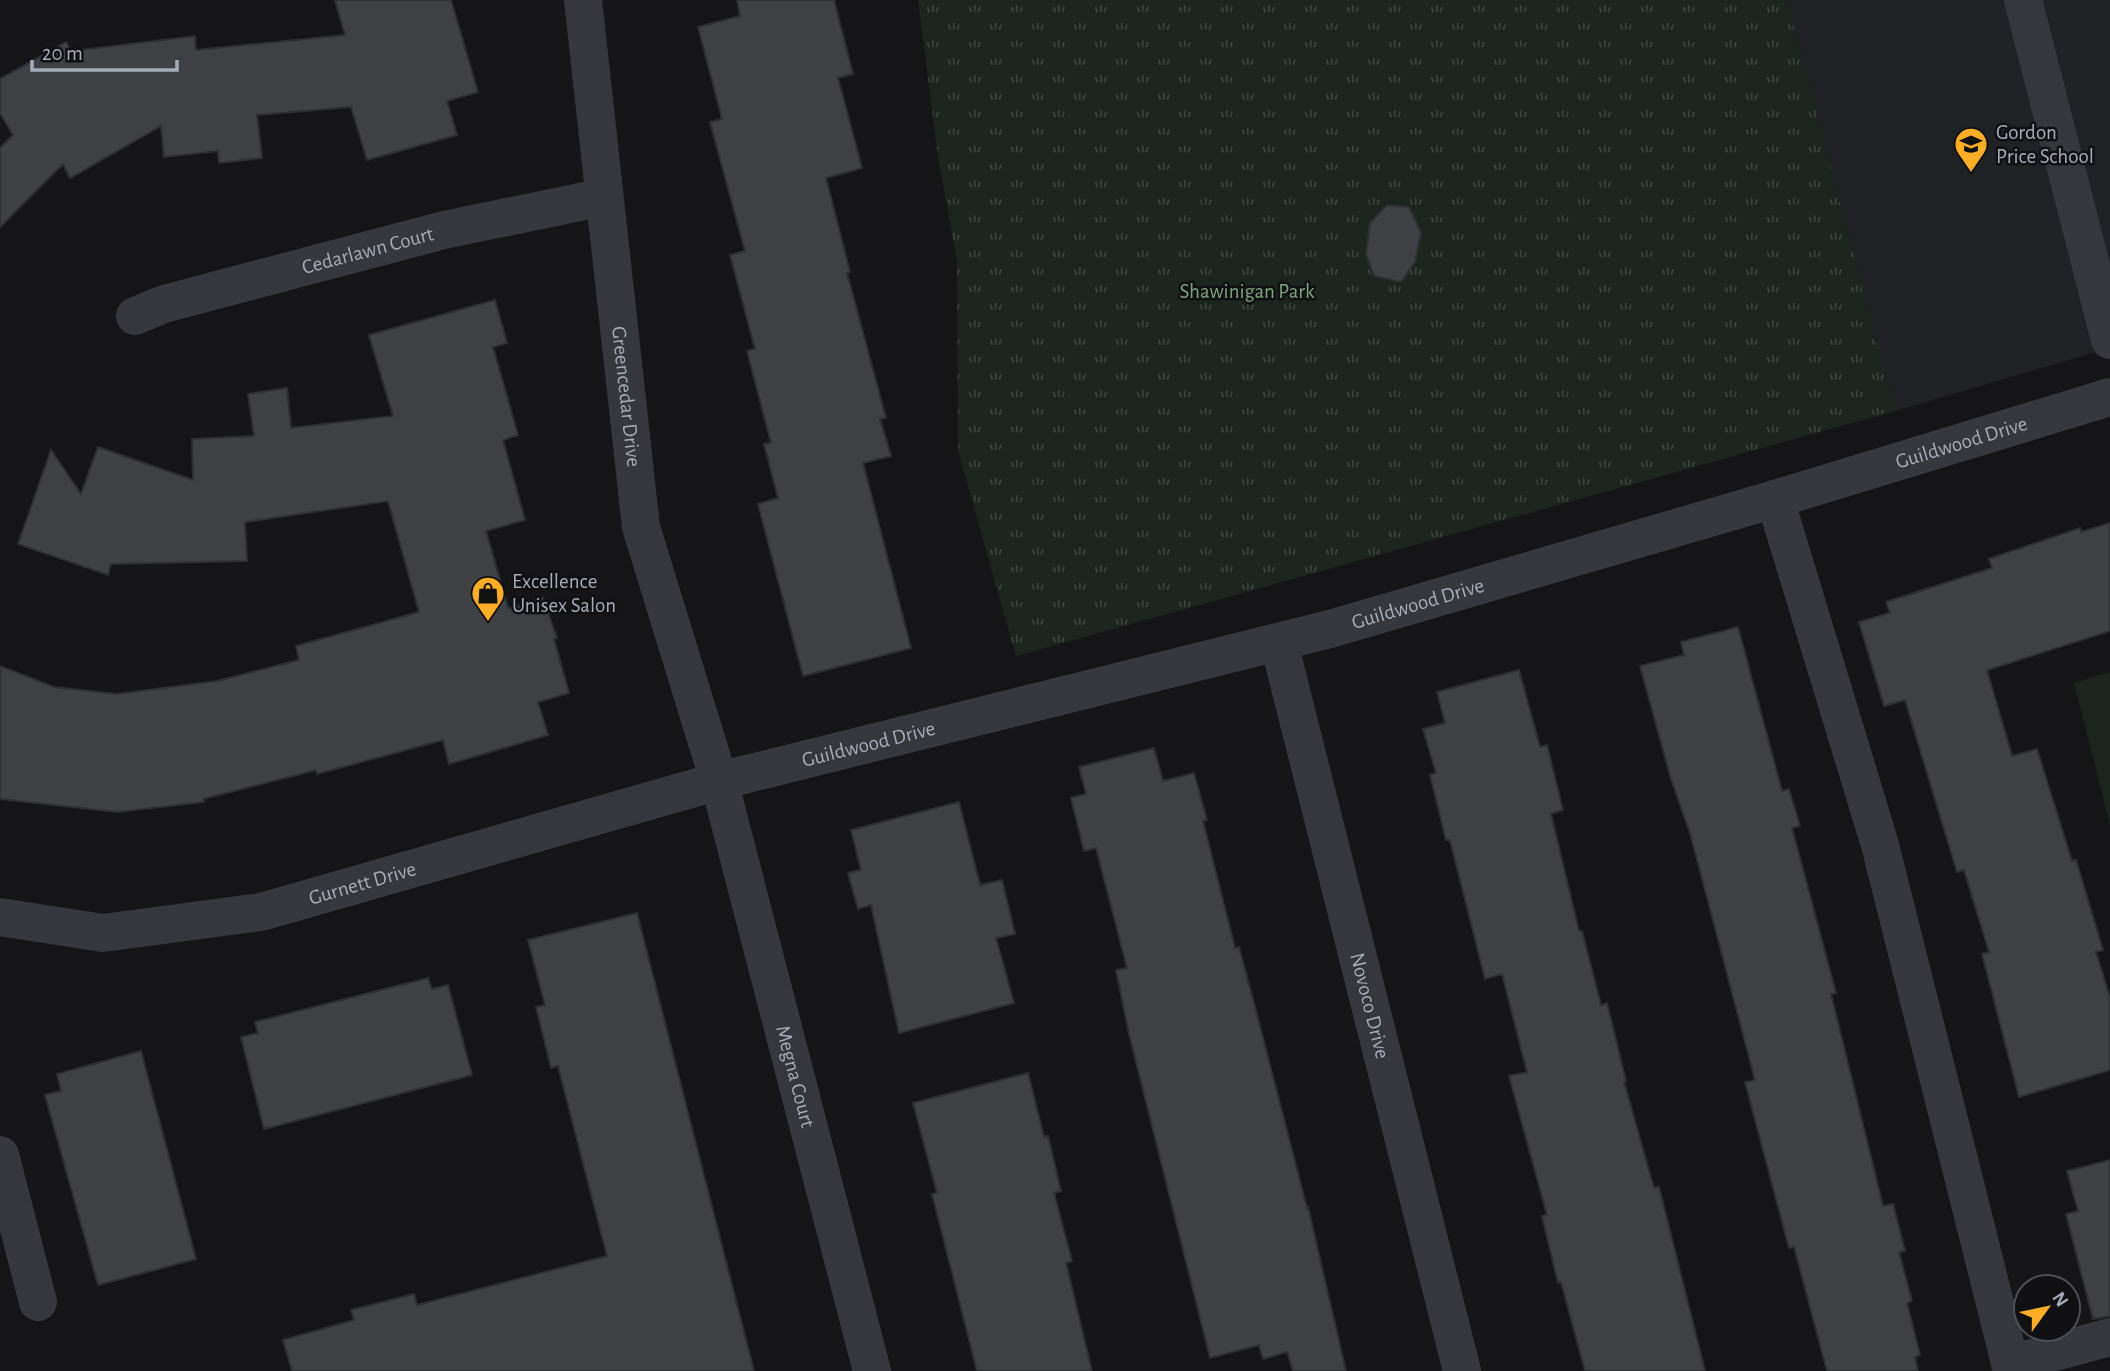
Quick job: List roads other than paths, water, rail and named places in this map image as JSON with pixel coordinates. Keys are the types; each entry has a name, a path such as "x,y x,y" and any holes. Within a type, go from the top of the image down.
{"street":[{"name":"Greencedar Drive","path":"583,0 640,527 719,782"},
{"path":"2023,0 2110,340"},
{"name":"Cedarlawn Court","path":"135,316 164,304 444,230 604,197"},
{"name":"Guildwood Drive","path":"719,782 1279,643 1775,499 2110,397"},
{"path":"1775,499 1880,845 2011,1367 2110,1337"},
{"name":"Novoco Drive","path":"1279,643 1462,1371"},
{"name":"Gurnett Drive","path":"0,917 103,933 261,912 719,782"},
{"name":"Megna Court","path":"719,782 872,1371"},
{"path":"0,1155 7,1209 38,1302"}],"place":[{"name":"Gordon Price School","path":"1971,174"},
{"name":"Excellence Unisex Salon","path":"488,623"}],"park label":[{"name":"Shawinigan Park","path":"1247,291"}]}
